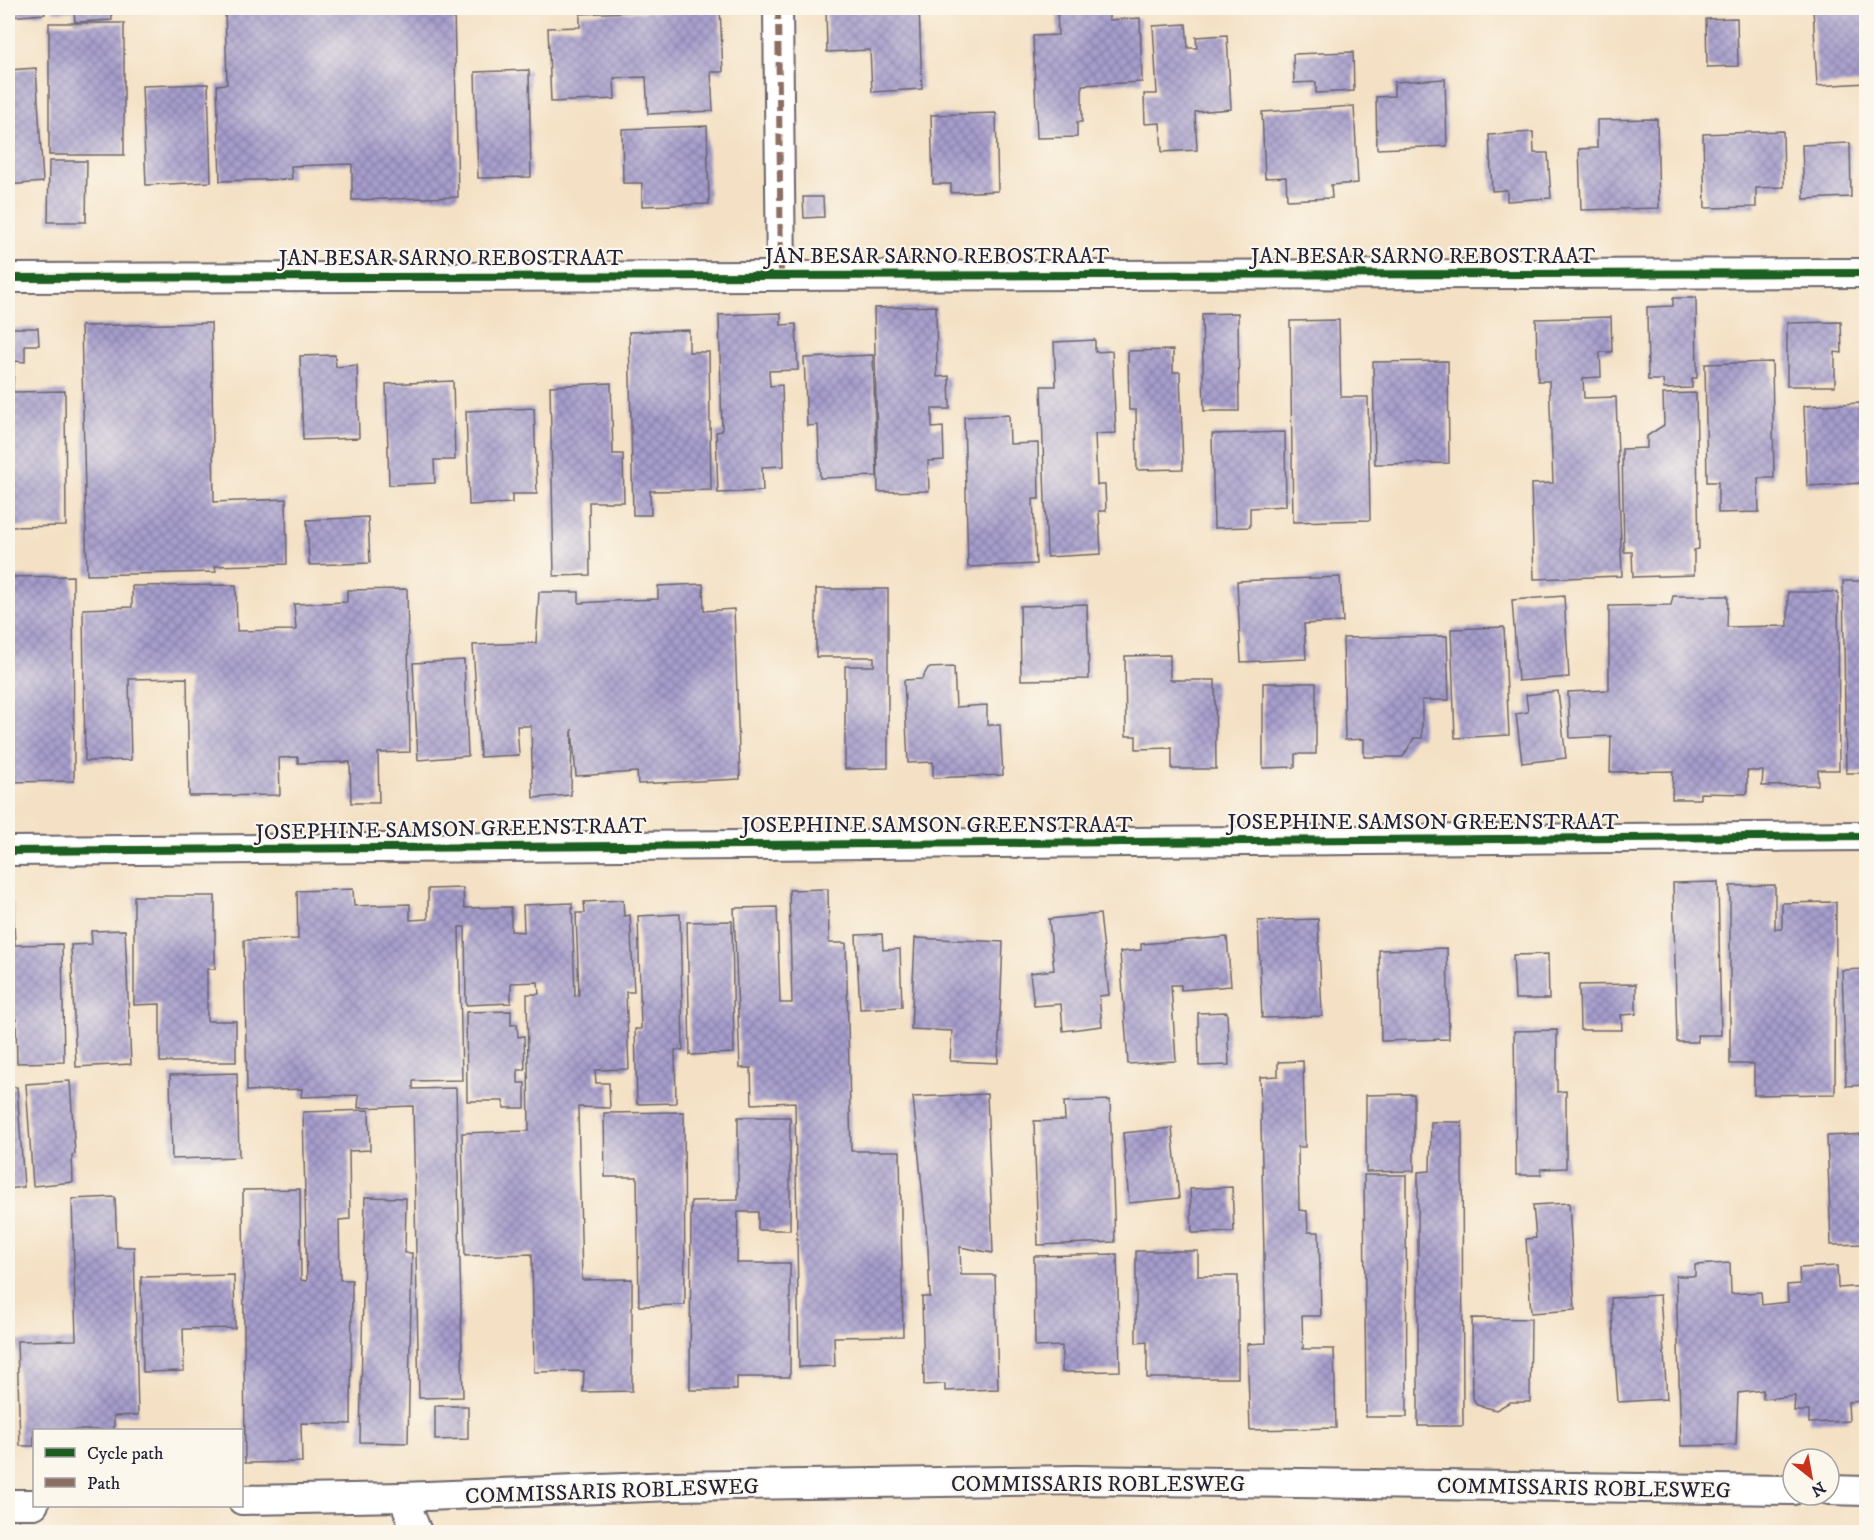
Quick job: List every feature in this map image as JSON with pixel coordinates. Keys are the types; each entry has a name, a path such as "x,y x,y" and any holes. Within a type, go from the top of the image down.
{"street":[{"path":"778,8 781,274"},
{"name":"JAN BESAR SARNO REBOSTRAAT","path":"8,278 781,274 1866,273"},
{"name":"JOSEPHINE SAMSON GREENSTRAAT","path":"8,850 1866,836"},
{"name":"COMMISSARIS ROBLESWEG","path":"243,1500 403,1497 685,1486 1076,1480 1781,1490"},
{"path":"1841,1490 1866,1491"},
{"path":"403,1497 417,1533"},
{"path":"8,1504 33,1504"}],"building":[{"path":"8,8 44,8 45,14 8,17"},
{"path":"53,8 111,8 112,20 75,22 74,11 53,12"},
{"path":"225,8 454,9 458,197 352,200 352,164 291,166 292,179 220,181 217,85 227,84"},
{"path":"720,8 723,72 711,72 713,111 648,114 646,77 614,78 615,99 551,102 548,28 580,27 580,14"},
{"path":"826,8 919,8 922,89 872,92 870,50 827,52"},
{"path":"1057,8 1109,8 1109,20 1140,18 1142,82 1082,85 1082,122 1077,122 1077,137 1037,138 1033,36 1058,35"},
{"path":"1813,8 1866,8 1866,83 1817,86"},
{"path":"1737,18 1738,66 1707,67 1706,19"},
{"path":"49,23 124,23 124,155 49,155"},
{"path":"1186,24 1188,48 1197,48 1196,37 1227,35 1231,109 1195,112 1197,150 1162,152 1160,123 1145,124 1144,94 1157,94 1153,26"},
{"path":"1353,52 1354,91 1316,93 1316,82 1294,83 1293,54"},
{"path":"36,68 43,182 8,185 8,70"},
{"path":"529,70 531,177 478,178 475,72"},
{"path":"1445,79 1447,146 1377,149 1376,97 1394,96 1394,82"},
{"path":"208,84 211,182 146,185 142,86"},
{"path":"1354,106 1358,183 1331,185 1332,198 1287,200 1286,177 1265,178 1262,112"},
{"path":"996,113 998,191 951,193 951,184 933,184 931,115"},
{"path":"1657,119 1659,208 1581,210 1579,149 1597,148 1597,120"},
{"path":"707,126 709,204 642,206 642,183 623,183 622,129"},
{"path":"1783,131 1784,187 1756,188 1756,207 1705,208 1703,134"},
{"path":"1533,132 1534,153 1548,153 1551,198 1507,201 1507,190 1492,191 1489,135"},
{"path":"1850,143 1851,197 1804,199 1802,145"},
{"path":"49,161 87,161 86,222 48,222"},
{"path":"803,197 823,197 824,217 804,218"},
{"path":"1673,298 1696,298 1697,378 1692,378 1692,388 1664,389 1663,380 1648,380 1647,307 1673,306"},
{"path":"936,306 937,377 949,376 950,409 932,409 932,428 943,427 944,460 928,461 929,491 878,492 874,308"},
{"path":"781,313 781,325 796,324 798,370 769,371 770,386 782,385 784,466 762,467 763,491 718,493 716,432 722,431 719,315"},
{"path":"1238,313 1239,411 1204,411 1202,314"},
{"path":"1611,317 1612,352 1600,352 1601,377 1583,378 1584,398 1616,397 1622,576 1534,579 1531,484 1553,483 1549,381 1538,381 1536,319"},
{"path":"1339,320 1341,397 1368,397 1370,520 1293,522 1290,321"},
{"path":"1841,322 1842,353 1835,352 1835,386 1787,386 1787,323"},
{"path":"211,323 214,502 286,499 287,564 215,566 216,572 87,575 81,326"},
{"path":"8,328 38,328 39,345 25,345 25,362 14,361 13,392 65,391 66,526 8,527"},
{"path":"689,330 689,352 709,352 711,490 650,491 651,515 633,515 629,332"},
{"path":"1095,340 1095,352 1112,351 1116,433 1095,434 1097,485 1105,485 1106,511 1099,511 1101,554 1047,557 1041,386 1056,386 1054,342"},
{"path":"1173,350 1173,372 1180,372 1183,469 1137,470 1136,410 1129,410 1128,351"},
{"path":"335,355 336,367 357,365 359,438 303,440 300,356"},
{"path":"873,355 877,476 820,478 818,425 807,426 804,358"},
{"path":"1448,361 1449,463 1375,464 1373,362"},
{"path":"1772,362 1774,478 1758,478 1759,512 1718,513 1718,482 1707,482 1705,364"},
{"path":"453,381 455,460 434,460 435,483 389,485 386,384"},
{"path":"611,383 613,454 623,454 624,502 589,502 590,575 554,576 550,386"},
{"path":"1696,393 1699,549 1694,550 1694,575 1633,577 1632,552 1624,552 1622,449 1647,448 1647,436 1664,425 1663,394"},
{"path":"1860,403 1863,483 1807,486 1804,406"},
{"path":"534,408 537,494 512,494 512,503 469,505 466,411"},
{"path":"1009,415 1010,444 1038,443 1039,499 1033,499 1036,564 968,567 964,417"},
{"path":"1285,432 1286,506 1250,508 1250,527 1214,528 1212,434"},
{"path":"368,517 370,563 309,565 307,520"},
{"path":"73,576 74,781 8,782 8,577"},
{"path":"1340,577 1343,622 1304,624 1306,659 1241,662 1237,581"},
{"path":"1843,581 1866,581 1866,773 1846,773"},
{"path":"703,584 704,611 734,609 740,779 638,784 637,772 576,776 572,729 571,795 533,798 531,726 517,726 519,755 480,757 473,645 536,643 539,592 579,592 579,603 658,599 658,586"},
{"path":"236,585 237,631 296,630 294,604 347,602 347,590 407,589 410,752 378,753 379,803 351,803 350,762 298,763 298,757 279,758 280,795 189,796 187,678 129,679 131,760 85,761 83,609 132,607 132,586"},
{"path":"816,589 888,589 888,768 845,769 845,666 874,666 874,657 816,657"},
{"path":"1788,592 1838,592 1839,770 1818,770 1818,785 1762,786 1763,771 1747,771 1747,794 1700,793 1700,799 1672,799 1673,771 1610,772 1611,736 1570,738 1568,692 1609,690 1609,606 1671,605 1673,596 1728,596 1727,627 1788,626"},
{"path":"1564,596 1569,677 1518,681 1512,600"},
{"path":"1087,604 1089,679 1021,680 1020,606"},
{"path":"1504,627 1509,735 1455,738 1451,629"},
{"path":"1447,636 1449,700 1422,700 1422,738 1414,738 1403,757 1364,757 1364,739 1345,740 1343,638"},
{"path":"1170,655 1170,680 1215,680 1216,769 1172,769 1172,748 1136,749 1136,736 1126,736 1125,656"},
{"path":"464,660 468,756 418,760 413,663"},
{"path":"954,667 956,707 987,705 987,725 1000,725 1003,775 933,778 933,762 908,763 904,680 922,679 928,668"},
{"path":"1263,683 1316,683 1316,754 1295,754 1295,767 1263,768"},
{"path":"1558,691 1566,758 1522,763 1516,714 1528,712 1526,695"},
{"path":"1718,882 1721,1035 1697,1035 1698,1042 1677,1042 1673,883"},
{"path":"1775,885 1775,929 1782,929 1782,903 1836,902 1835,1094 1754,1095 1754,1064 1730,1064 1730,886"},
{"path":"463,888 464,908 511,907 511,931 524,932 523,905 572,903 575,996 579,995 576,913 585,913 584,902 623,900 624,916 630,915 634,992 626,992 629,1069 595,1070 596,1083 609,1083 610,1108 578,1107 582,1280 632,1279 632,1391 583,1392 584,1371 534,1372 532,1254 465,1256 462,1133 529,1131 527,994 539,994 538,982 511,983 511,1003 466,1005 465,927 459,927 462,1080 413,1081 413,1089 456,1088 463,1397 419,1398 413,1106 358,1108 359,1095 301,1097 302,1089 247,1091 244,940 298,939 297,891 353,889 354,906 410,904 410,920 428,919 428,889"},
{"path":"828,889 829,943 846,943 851,1151 900,1151 903,1336 834,1337 835,1366 799,1367 795,1102 752,1104 751,1068 740,1068 734,908 777,907 780,1003 792,1003 789,890"},
{"path":"134,896 215,896 215,969 207,969 207,1021 236,1021 236,1062 160,1062 160,1004 134,1005"},
{"path":"8,903 13,903 15,945 62,944 64,1062 17,1063 16,1019 8,1020"},
{"path":"680,914 683,1050 675,1050 676,1103 637,1104 635,1029 641,1029 638,916"},
{"path":"1100,914 1109,995 1099,996 1102,1026 1063,1031 1061,1004 1034,1006 1030,973 1054,970 1049,919"},
{"path":"1318,919 1322,1016 1262,1018 1258,921"},
{"path":"732,921 734,1053 690,1055 687,922"},
{"path":"125,930 131,1064 76,1067 71,945 92,944 91,931"},
{"path":"882,934 883,950 900,949 902,1007 860,1009 856,935"},
{"path":"1227,937 1231,986 1181,990 1181,985 1171,985 1176,1061 1128,1064 1120,952 1141,950 1141,944"},
{"path":"915,938 1003,942 998,1063 950,1061 952,1031 911,1029"},
{"path":"1447,948 1449,1039 1381,1041 1379,950"},
{"path":"1548,954 1549,999 1515,999 1513,955"},
{"path":"1866,969 1866,1085 1846,1086 1842,970"},
{"path":"1636,984 1636,1014 1621,1015 1622,1030 1580,1030 1579,985"},
{"path":"511,1011 511,1025 517,1024 518,1037 524,1036 525,1070 518,1070 518,1083 525,1083 525,1108 504,1108 503,1101 467,1101 466,1012"},
{"path":"1227,1012 1229,1065 1199,1066 1198,1013"},
{"path":"1557,1030 1557,1092 1566,1091 1566,1168 1541,1169 1541,1175 1516,1175 1514,1031"},
{"path":"1303,1061 1305,1147 1298,1147 1299,1210 1307,1211 1308,1232 1319,1232 1321,1316 1302,1316 1303,1349 1334,1349 1336,1428 1250,1430 1247,1344 1266,1343 1260,1077 1278,1076 1278,1062"},
{"path":"237,1073 239,1157 172,1159 170,1075"},
{"path":"70,1081 75,1154 72,1155 73,1182 33,1186 26,1084"},
{"path":"8,1087 17,1087 24,1187 8,1189"},
{"path":"987,1094 993,1253 960,1247 961,1275 995,1275 998,1389 945,1391 945,1384 924,1385 922,1297 930,1297 928,1248 913,1097"},
{"path":"1414,1094 1414,1171 1366,1172 1366,1095"},
{"path":"1110,1100 1115,1242 1038,1245 1034,1121 1065,1120 1064,1102"},
{"path":"369,1110 370,1150 349,1151 350,1219 339,1220 340,1280 352,1280 351,1424 301,1423 302,1462 245,1463 243,1190 300,1189 301,1280 307,1281 303,1112"},
{"path":"684,1112 685,1305 639,1306 637,1177 605,1177 604,1113"},
{"path":"738,1117 790,1117 790,1230 758,1230 758,1212 738,1212 737,1263 790,1263 790,1377 737,1377 737,1390 690,1390 691,1201 738,1200"},
{"path":"1431,1122 1462,1122 1463,1426 1418,1426 1418,1172 1430,1171"},
{"path":"1172,1128 1179,1198 1129,1203 1123,1133"},
{"path":"1866,1134 1866,1244 1831,1245 1827,1136"},
{"path":"1364,1175 1406,1175 1407,1417 1366,1417"},
{"path":"1232,1187 1234,1232 1192,1233 1190,1189"},
{"path":"115,1197 117,1247 134,1247 138,1415 114,1416 114,1429 33,1429 33,1446 20,1446 17,1341 76,1340 72,1199"},
{"path":"365,1197 406,1198 405,1253 412,1253 408,1443 360,1442"},
{"path":"1569,1203 1575,1310 1531,1313 1526,1239 1536,1238 1533,1205"},
{"path":"1136,1251 1198,1251 1198,1276 1238,1276 1238,1378 1147,1378 1147,1342 1136,1343"},
{"path":"1117,1254 1120,1371 1062,1372 1062,1346 1035,1347 1034,1256"},
{"path":"1730,1263 1731,1294 1761,1292 1762,1305 1788,1302 1787,1285 1800,1284 1799,1268 1837,1266 1838,1288 1866,1286 1866,1401 1848,1402 1849,1421 1809,1423 1809,1411 1794,1411 1795,1396 1763,1399 1763,1390 1738,1393 1736,1445 1681,1446 1676,1276 1695,1276 1695,1265"},
{"path":"234,1275 235,1328 183,1329 184,1371 143,1372 141,1277"},
{"path":"1660,1295 1667,1399 1618,1402 1611,1298"},
{"path":"1472,1318 1531,1319 1530,1402 1510,1402 1496,1410 1477,1405 1473,1398"},
{"path":"435,1406 468,1406 468,1439 435,1440"}],"marked path":[{"path":"778,8 781,274"}],"cycle path":[{"path":"8,278 1866,273"},
{"path":"8,851 1866,836"}]}
